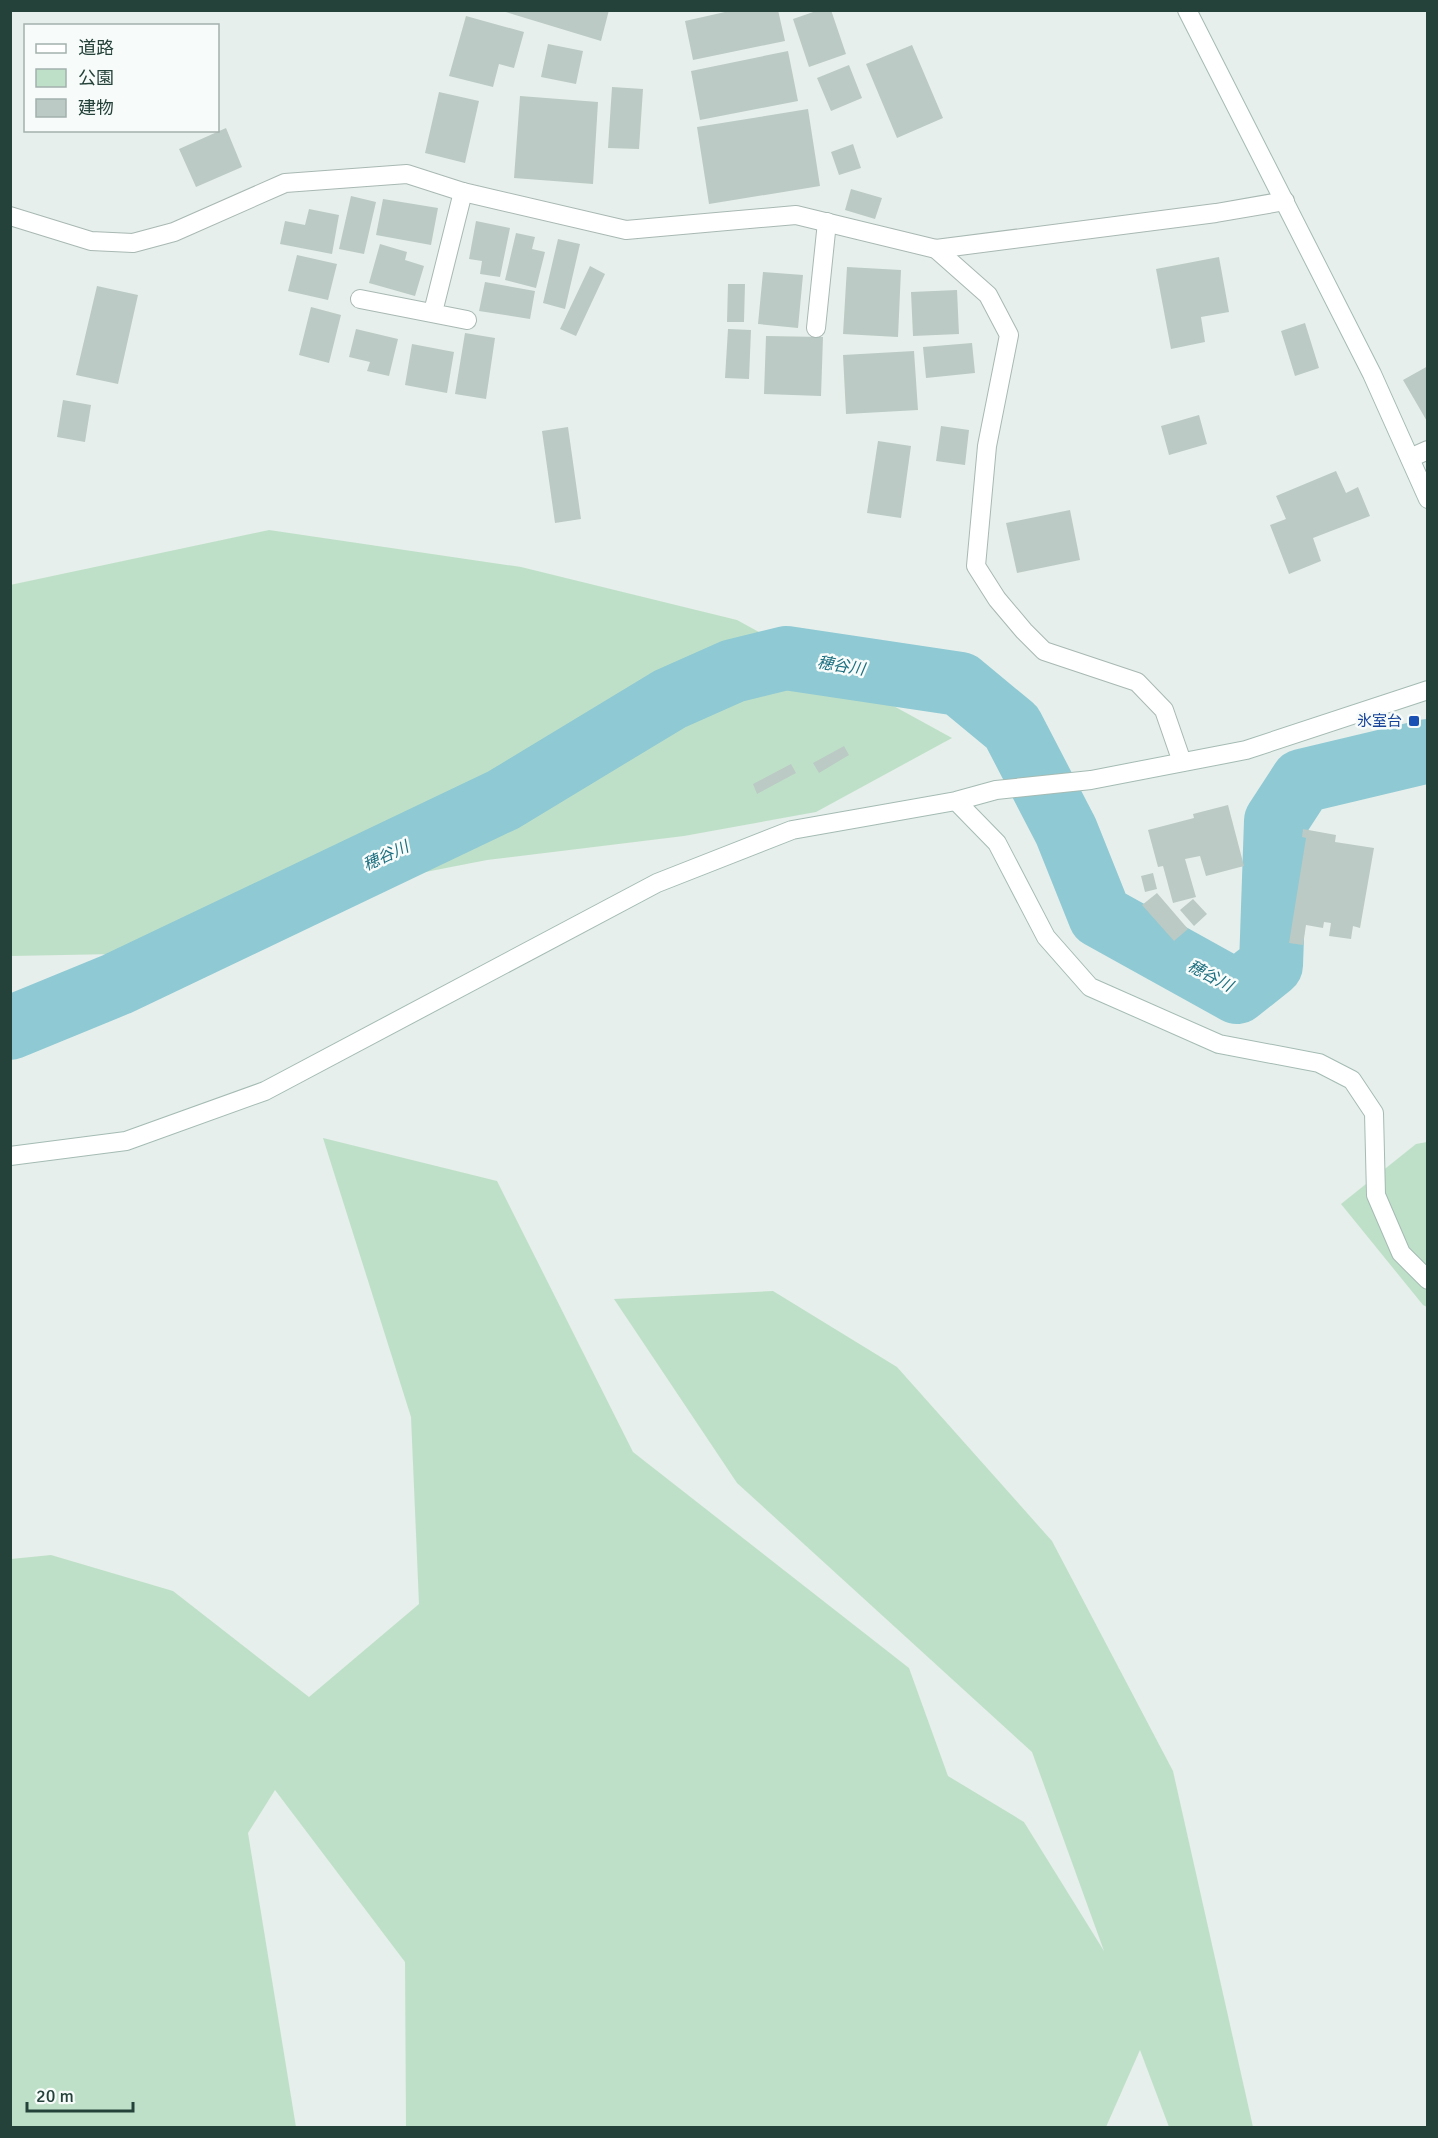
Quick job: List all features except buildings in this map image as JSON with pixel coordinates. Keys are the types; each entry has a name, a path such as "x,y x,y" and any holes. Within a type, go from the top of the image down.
{"street":[{"path":"1187,10 1372,374 1428,499"},
{"path":"10,216 91,241 133,243 174,232 285,183 407,174 463,192 626,230 796,215 936,249 1216,213 1285,201"},
{"path":"433,312 463,192"},
{"path":"816,328 826,222"},
{"path":"936,249 988,295 1009,335 987,446 976,566 997,599 1044,651 1137,682 1164,711 1182,762"},
{"path":"360,299 468,320"},
{"path":"1410,458 1428,450"},
{"path":"10,1156 126,1141 265,1091 657,884 792,831 956,801 996,790 1091,780 1246,750 1428,690"},
{"path":"956,801 997,843 1046,937 1090,987 1219,1044 1319,1063 1352,1080 1374,1113 1376,1194 1401,1253 1428,1280"}],"green space":[{"path":"269,530 521,567 737,620 952,738 816,812 684,836 487,860 308,895 168,953 11,956 10,585"},
{"path":"323,1138 497,1181 633,1452 909,1668 948,1776 1024,1822 1104,1951 1032,1752 737,1483 614,1299 773,1291 897,1367 1052,1541 1173,1771 1253,2127 1169,2127 1140,2050 1106,2127 406,2127 405,1962 275,1790 248,1833 296,2127 11,2127 11,1559 51,1555 173,1591 309,1697 419,1604 411,1417"},
{"path":"1427,1142 1427,1307 1341,1204 1416,1144"}],"waterway":[{"name":"穂谷川","path":"10,1028 117,984 503,800 670,699 733,671 786,658 960,684 1012,727 1066,831 1100,916 1237,992 1271,965 1276,821 1302,781 1428,751"}],"place":[{"name":"氷室台","path":"1414,721"}]}
